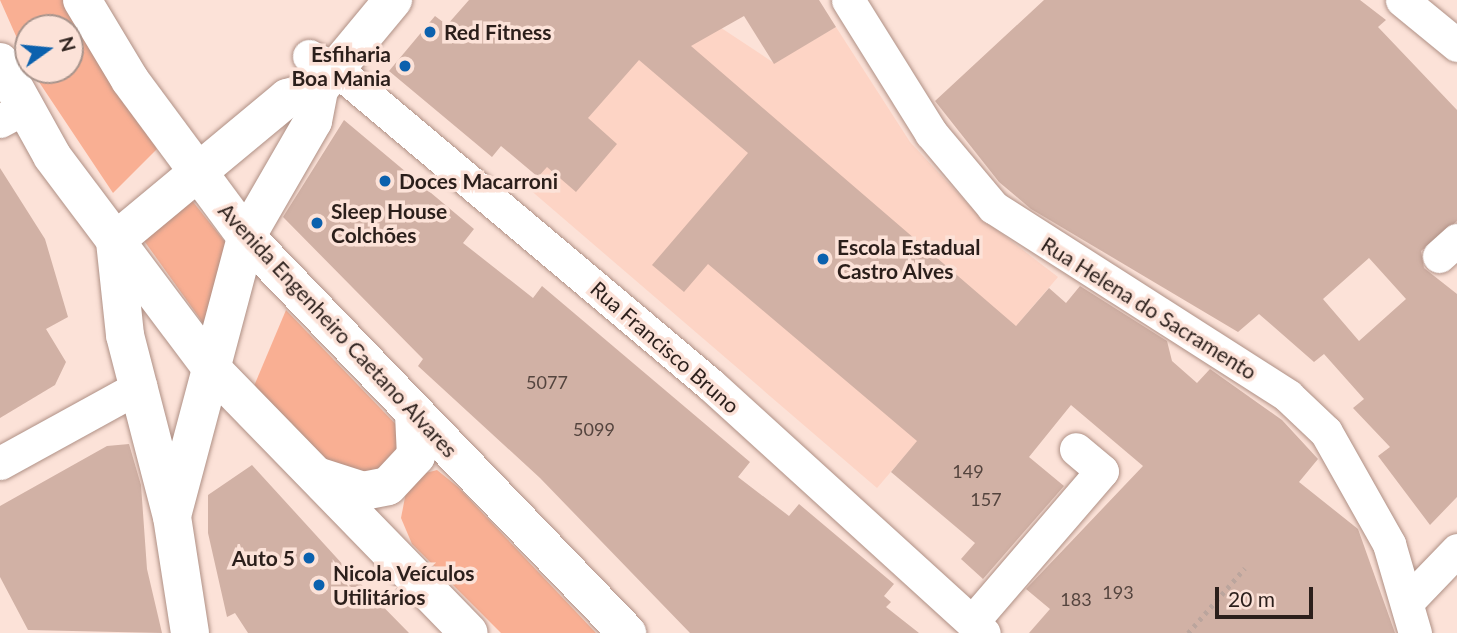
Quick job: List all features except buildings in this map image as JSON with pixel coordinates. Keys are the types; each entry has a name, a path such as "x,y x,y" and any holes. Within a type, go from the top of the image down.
{"main road":[{"name":"Avenida Engenheiro Caetano Alvares","path":"82,0 197,173 246,237 627,633"},
{"path":"115,241 321,72 393,0"},
{"path":"0,62 11,115 115,241 212,369 469,633"},
{"path":"172,517 246,237 313,121 321,72"},
{"path":"115,241 118,292 172,517 190,633"},
{"path":"318,476 363,491 388,486 416,456 414,413"}],"street":[{"name":"Rua Helena do Sacramento","path":"848,0 931,133 993,207 1288,396 1326,432 1389,544 1411,618"},
{"path":"1402,0 1457,45"},
{"name":"Rua Francisco Bruno","path":"321,72 710,384 978,627"},
{"path":"0,463 140,386"},
{"path":"978,627 1102,471 1076,449"},
{"path":"1411,618 1457,550"}],"path":[{"path":"1188,633 1245,568"}],"shaded area":[{"path":"0,0 68,0 76,14 14,14 14,32"},
{"name":"Escola Estadual Castro Alves","path":"685,4 774,63 836,27 910,142 980,217 1058,277 877,488 528,188"},
{"path":"84,27 157,149 113,193 40,84 84,84"},
{"path":"186,193 233,252 213,337 135,228"},
{"path":"286,310 408,437 405,455 365,477 330,464 254,386"},
{"path":"437,470 458,487 596,633 501,633 412,544 401,518 406,492 418,475"}],"place":[{"name":"Red Fitness","path":"430,32"},
{"name":"Esfiharia Boa Mania","path":"405,66"},
{"name":"Doces Macarroni","path":"385,181"},
{"name":"Sleep House Colchões","path":"317,223"},
{"name":"Escola Estadual Castro Alves","path":"823,259"},
{"name":"Auto 5","path":"309,558"},
{"name":"Nicola Veículos Utilitários","path":"319,585"}]}
